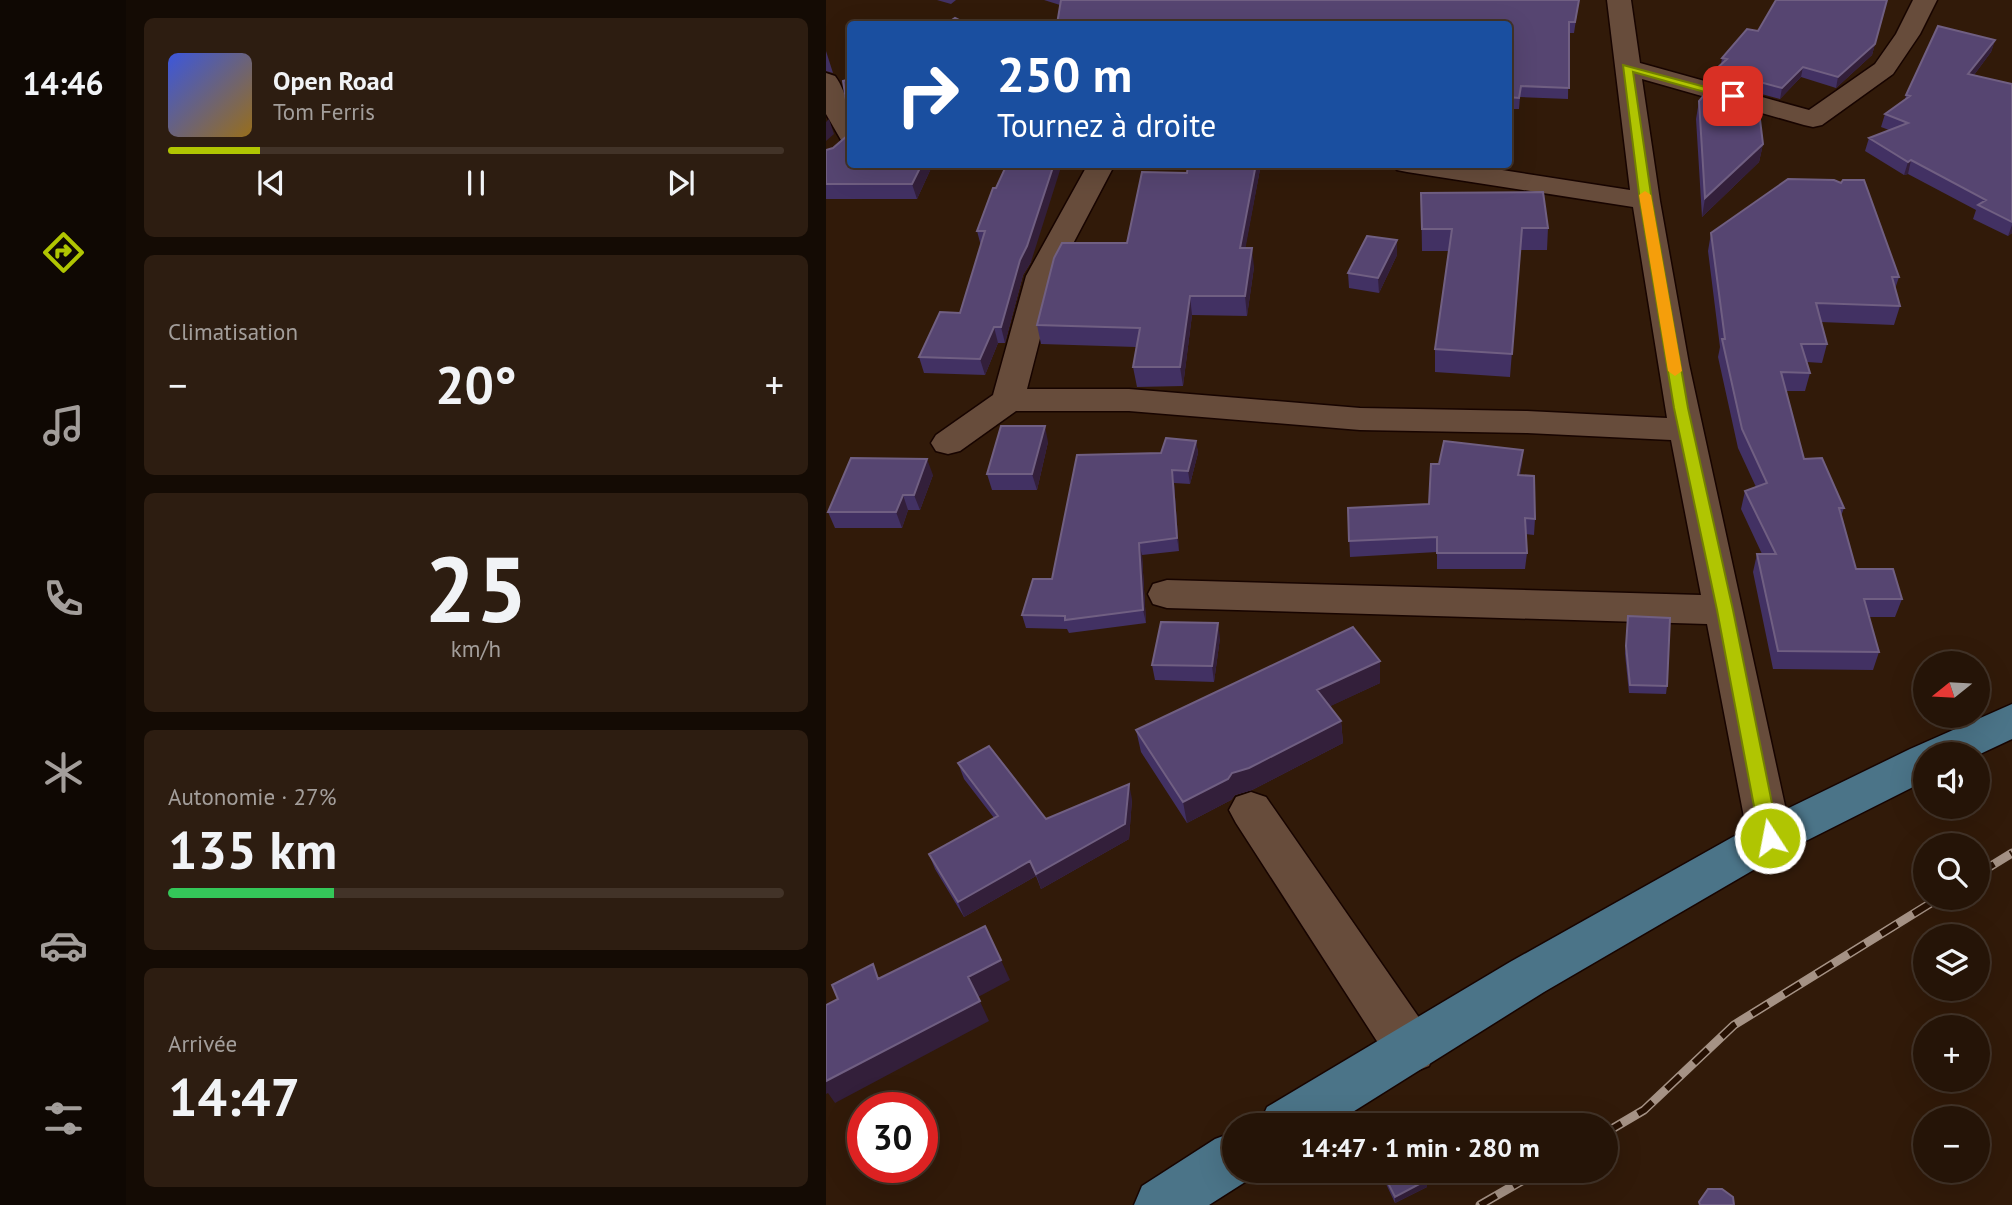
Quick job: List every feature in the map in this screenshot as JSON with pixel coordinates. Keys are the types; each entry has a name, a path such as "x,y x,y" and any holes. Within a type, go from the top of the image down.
{"main road":[{"path":"1965,742 2012,720"},
{"path":"1305,1113 1527,976 1770,838 1913,767"},
{"path":"1161,1205 1222,1166"}],"street":[{"path":"1619,0 1646,201 1685,430 1725,610 1770,838"},
{"path":"1627,67 1813,119 1884,69 1908,34 1925,0"},
{"path":"826,82 845,140"},
{"path":"1008,400 1041,276 1100,168"},
{"path":"1433,168 1646,201"},
{"path":"948,443 1008,400 1129,400 1360,419 1527,422 1685,430"},
{"path":"1167,594 1725,610"},
{"path":"1251,810 1410,1049"}],"building":[{"path":"1061,0 1579,0 1575,22 1569,22 1569,88 1521,86 1519,98 1512,97 1512,21 1058,21"},
{"path":"1776,0 1887,0 1875,44 1838,77 1803,67 1782,88 1715,70 1727,59 1722,58 1747,29 1758,31"},
{"path":"1938,26 1995,40 1968,74 2012,84 2012,222 1978,205 1986,200 1911,160 1908,162 1869,138 1908,123 1885,114 1910,96 1906,95"},
{"path":"847,80 847,106 843,81"},
{"path":"1714,83 1757,95 1763,144 1705,198 1699,101"},
{"path":"847,136 847,168 920,168 912,184 826,184 826,150 833,148"},
{"path":"1005,168 1053,168 1020,260 1001,327 994,327 980,359 919,357 940,312 960,313 985,231 977,231 993,188 996,188"},
{"path":"1188,168 1255,168 1240,248 1252,248 1245,296 1190,296 1180,367 1133,367 1140,328 1037,325 1054,258 1062,243 1127,243 1142,172 1187,173"},
{"path":"1788,179 1834,180 1841,183 1843,180 1864,180 1899,277 1892,277 1900,306 1816,303 1827,344 1801,344 1810,373 1781,372 1804,459 1822,458 1844,508 1839,508 1856,569 1893,569 1902,599 1864,599 1879,652 1778,651 1757,554 1776,554 1745,491 1767,483 1742,429 1722,339 1725,339 1711,233"},
{"path":"1543,192 1548,228 1522,228 1512,354 1435,349 1452,229 1422,229 1421,193"},
{"path":"1367,236 1397,240 1378,278 1348,273"},
{"path":"1001,426 1045,426 1032,474 987,474"},
{"path":"1166,438 1196,441 1188,471 1172,470 1177,538 1139,543 1143,610 1065,620 1065,616 1022,615 1033,579 1052,579 1077,455 1161,453"},
{"path":"1444,441 1523,450 1518,475 1534,476 1535,519 1525,518 1527,553 1437,553 1437,537 1349,541 1348,508 1429,504 1431,464 1439,464"},
{"path":"851,458 927,459 914,495 903,495 896,512 828,512"},
{"path":"1628,616 1670,618 1667,686 1630,685 1626,646"},
{"path":"1161,622 1218,623 1212,666 1152,665"},
{"path":"1353,627 1380,661 1317,690 1341,721 1249,768 1232,773 1228,779 1183,802 1136,730"},
{"path":"989,746 1046,819 1129,784 1125,824 1036,874 1030,861 958,902 929,854 998,816 958,763"},
{"path":"985,926 1001,960 968,977 980,1001 826,1081 826,1005 838,999 832,985 873,964 878,979"},
{"path":"1388,1183 1421,1183 1395,1197"},
{"path":"1708,1189 1722,1189 1733,1197 1734,1205 1700,1205 1699,1202"}],"railway":[{"path":"1990,867 2012,853"},
{"path":"1618,1125 1644,1110 1734,1025 1920,910"},
{"path":"1480,1205 1518,1183"}],"slow traffic":[{"path":"1645,195 1675,371"}],"route":[{"path":"1733,96 1627,67 1646,201 1685,430 1725,610 1770,838"}]}
